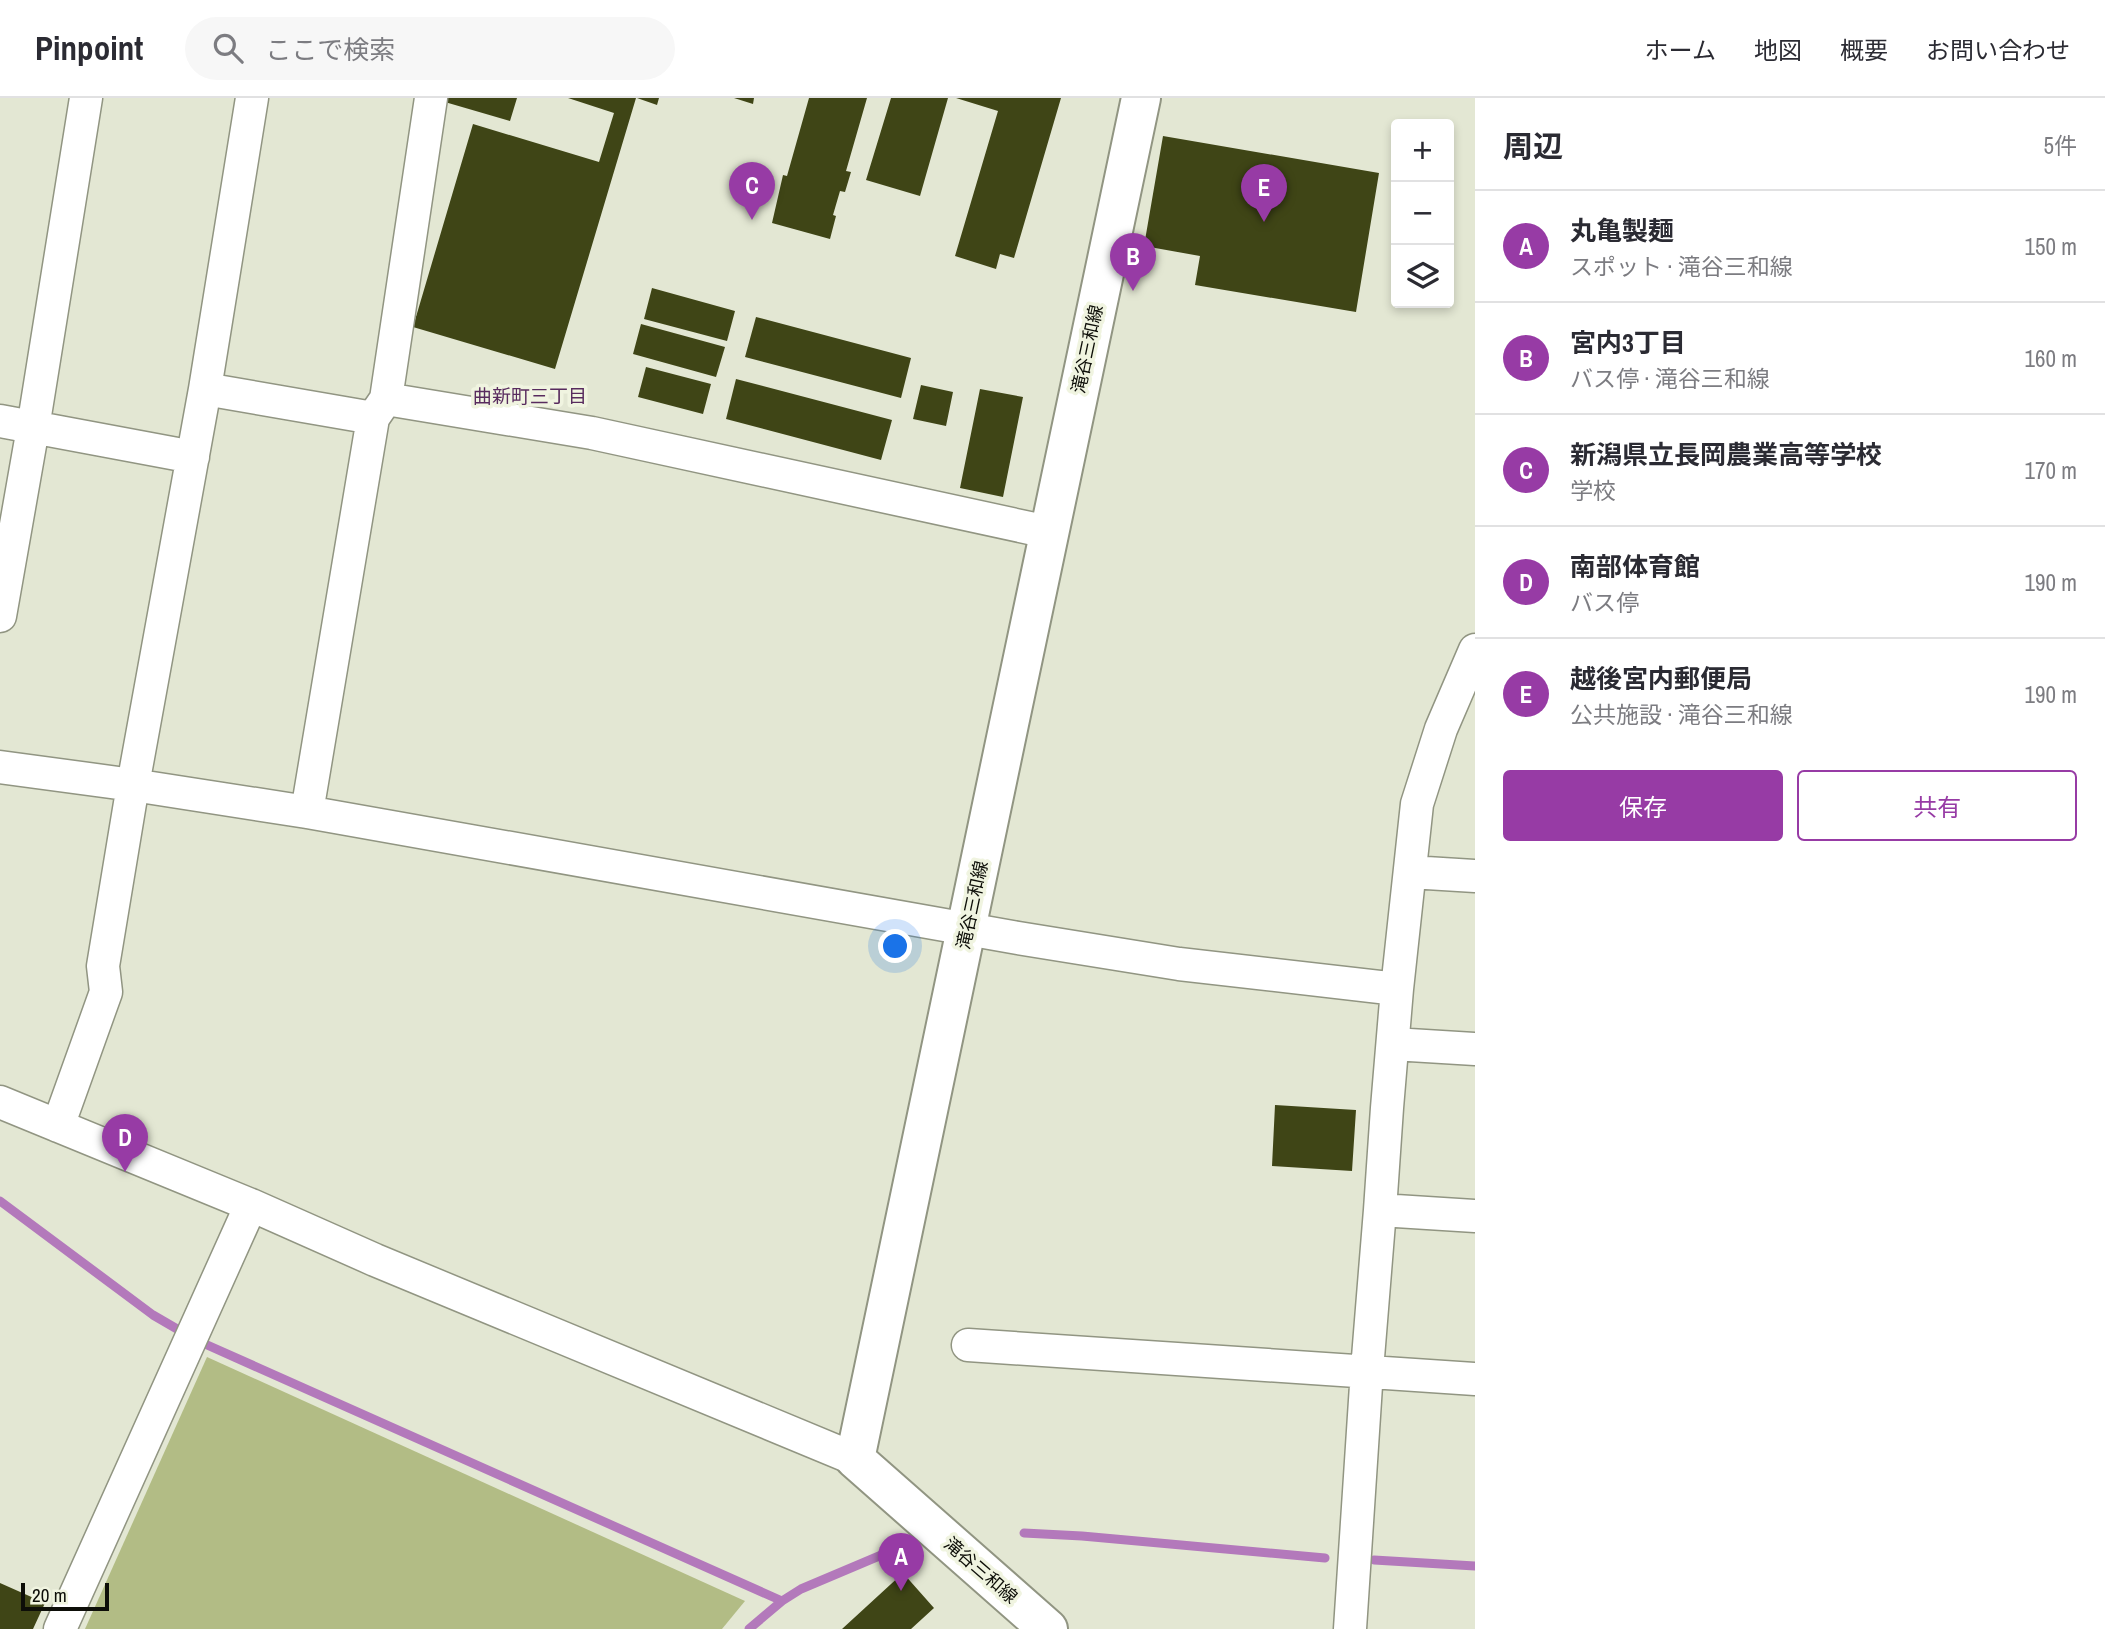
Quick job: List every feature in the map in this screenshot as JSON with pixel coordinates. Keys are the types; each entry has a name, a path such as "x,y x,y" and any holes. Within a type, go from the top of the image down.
{"main road":[{"name":"滝谷三和線","path":"1048,1629 855,1459 1141,98"}],"street":[{"path":"0,616 86,98"},
{"path":"58,1126 106,992 103,966 205,389 251,98"},
{"path":"307,812 380,409 431,98"},
{"path":"205,389 592,433 1048,531"},
{"path":"0,421 193,457"},
{"path":"1350,1629 1397,989 1417,804 1441,729 1475,650"},
{"path":"0,767 307,812 1179,964 1397,989"},
{"path":"1410,872 1475,876"},
{"path":"1393,1044 1475,1049"},
{"path":"0,1102 855,1459"},
{"path":"60,1629 251,1205"},
{"path":"1381,1210 1475,1216"},
{"path":"968,1345 1475,1379"}],"green space":[{"path":"207,1357 745,1601 722,1629 85,1629"}],"building":[{"path":"517,98 510,121 438,100"},
{"path":"568,98 636,98 555,369 413,327 473,124 599,162 614,113"},
{"path":"637,98 659,98 657,105"},
{"path":"734,98 754,98 753,104"},
{"path":"809,98 867,98 846,171 851,172 845,192 840,191 830,239 772,223 783,175 787,176"},
{"path":"891,98 948,98 920,196 866,180"},
{"path":"956,98 1061,98 1014,258 1000,254 996,269 955,256 998,111"},
{"path":"1163,136 1379,173 1356,312 1195,285 1200,256 1144,246"},
{"path":"652,288 735,311 727,341 644,319"},
{"path":"756,317 911,358 901,398 745,357"},
{"path":"641,324 725,347 716,377 633,354"},
{"path":"646,367 711,384 703,414 638,397"},
{"path":"736,379 892,420 881,460 726,419"},
{"path":"921,385 953,392 946,426 913,419"},
{"path":"980,389 1023,397 1003,497 960,488"},
{"path":"1275,1105 1356,1110 1352,1171 1272,1166"},
{"path":"903,1573 934,1608 911,1629 842,1629"},
{"path":"0,1583 45,1603 33,1629 0,1629"}],"waterway":[{"path":"0,1201 153,1315 196,1340 782,1601"},
{"path":"1024,1533 1325,1558"},
{"path":"749,1629 801,1589 898,1548"},
{"path":"1374,1560 1475,1566"}],"place":[{"name":"新潟県立長岡農業高等学校","path":"752,220"},
{"name":"越後宮内郵便局","path":"1264,222"},
{"name":"宮内3丁目","path":"1133,291"},
{"name":"南部体育館","path":"125,1172"},
{"name":"丸亀製麺","path":"901,1591"}],"district":[{"name":"曲新町三丁目","path":"530,396"}]}
